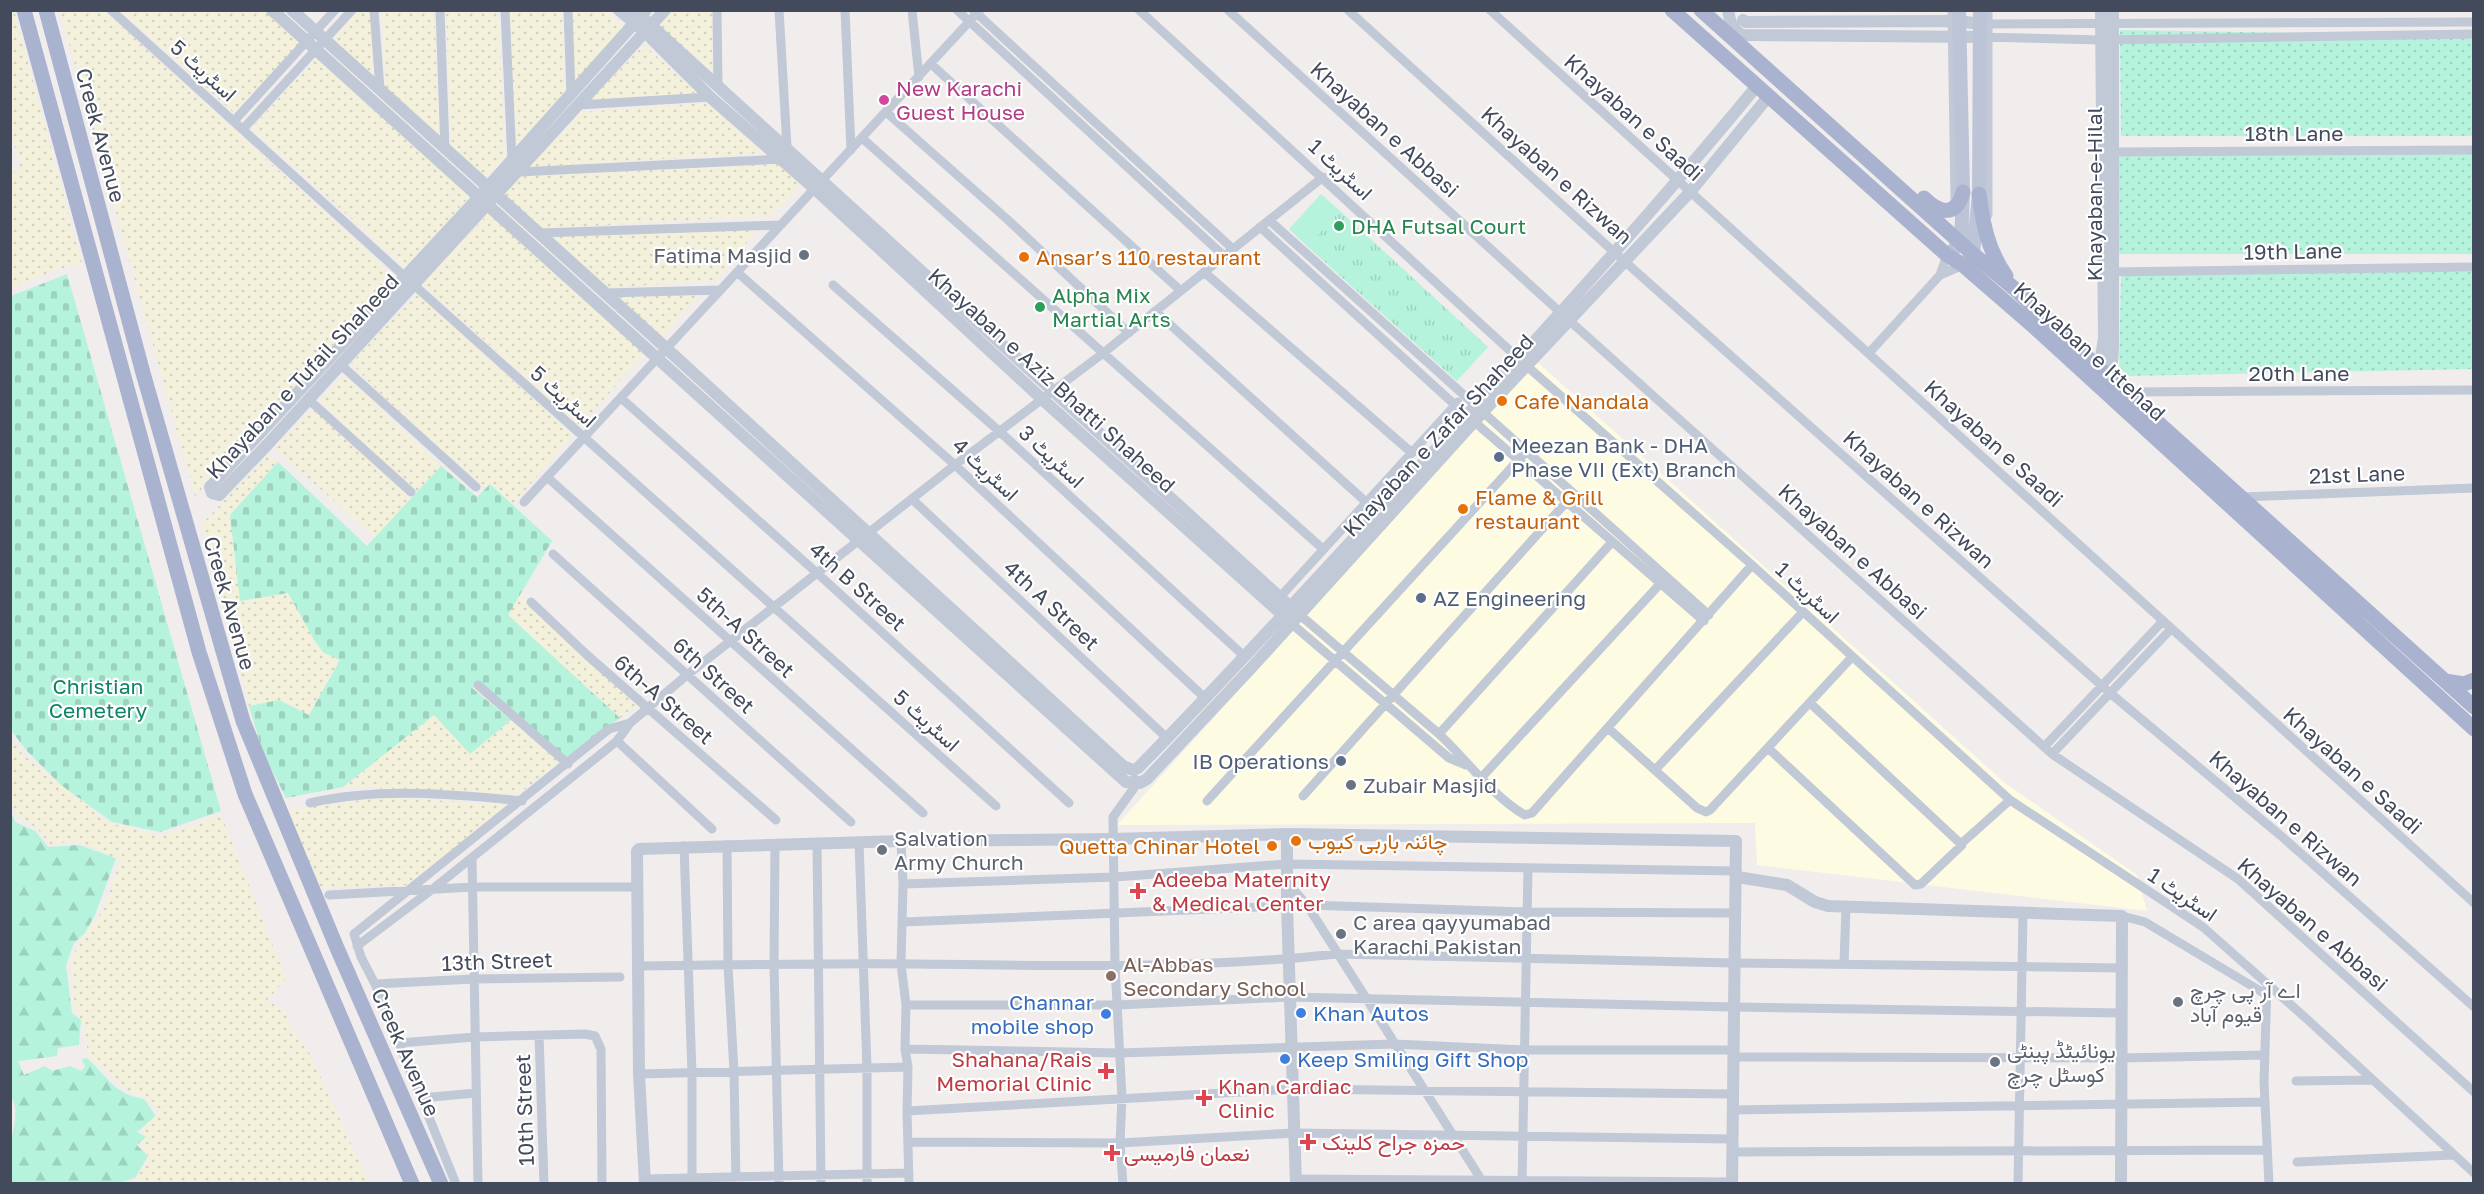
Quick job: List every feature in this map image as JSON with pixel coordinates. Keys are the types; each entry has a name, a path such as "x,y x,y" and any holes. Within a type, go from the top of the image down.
{"main road":[{"name":"Creek Avenue","path":"24,10 199,652 245,794 412,1184"},
{"name":"Creek Avenue","path":"46,10 143,373 243,721 337,948 441,1184"},
{"name":"Khayaban e Ittehad","path":"1672,10 1947,255 1968,260 2016,290 2124,392 2474,707"},
{"name":"Khayaban e Ittehad","path":"1701,10 1736,34 1960,243 1968,260 2031,324 2474,729"},
{"path":"1956,16 1971,193 1996,260 2016,290"},
{"path":"1968,260 1983,27"},
{"path":"1898,187 1913,188 1937,209 1947,211 1956,207 1971,193"},
{"path":"1947,255 1960,243 1971,193"},
{"path":"2445,681 2464,684 2474,680"}],"street":[{"name":"اسٹریٹ 5","path":"111,10 584,438 996,806"},
{"path":"272,10 488,197 662,353 1131,783"},
{"path":"292,10 446,150 488,197 539,233 605,293 662,353"},
{"path":"320,36 335,10"},
{"path":"243,129 320,36 352,10"},
{"path":"374,10 380,90"},
{"path":"440,10 446,150"},
{"path":"505,10 512,160"},
{"path":"568,10 571,94"},
{"name":"Khayaban e Aziz Bhatti Shaheed","path":"619,10 639,15 648,29 710,97 782,159 819,184 1280,597 1291,615 1345,651 1439,734 1456,750 1468,766 1522,813 1532,813 1608,728"},
{"name":"Khayaban e Tufail Shaheed","path":"410,281 341,365 219,495 212,494 210,487 410,281 488,197 518,172 665,10"},
{"path":"717,10 718,86"},
{"path":"779,10 787,147"},
{"path":"844,10 850,150"},
{"path":"912,10 919,76"},
{"path":"957,10 1224,256"},
{"name":"اسٹریٹ 1","path":"1139,10 2010,800 2203,927 2474,1173"},
{"name":"Khayaban e Abbasi","path":"1228,10 1563,320 2052,754 2238,879 2474,1092"},
{"name":"Khayaban e Rizwan","path":"1348,10 1614,252 2110,693 2280,835 2474,1006"},
{"name":"Khayaban e Saadi","path":"1490,10 1869,353 2170,630 2472,899"},
{"path":"1728,10 1730,22 1736,34"},
{"path":"1988,10 1983,27 1988,242"},
{"path":"2101,10 2107,25"},
{"name":"Khayaban-e-Hilal","path":"2100,370 2113,354 2114,152 2107,25 2113,10"},
{"path":"524,502 977,12 1233,249"},
{"name":"Khayaban e Tufail Shaheed","path":"488,197 512,160 639,15"},
{"path":"1736,34 1743,15"},
{"path":"1743,15 1746,22 1836,16 1956,16 1983,27 2107,40 2474,34"},
{"path":"1736,34 1956,37 1983,27 2474,22"},
{"name":"Khayaban e Aziz Bhatti Shaheed","path":"648,29 718,86 787,147 819,184 1042,399 1291,615 1335,661 1449,758 1468,766"},
{"path":"1956,37 1956,207"},
{"path":"2100,370 2104,338 2107,40"},
{"path":"234,120 311,46"},
{"path":"931,64 1181,291"},
{"path":"1563,320 1614,252 1762,92"},
{"name":"Khayaban e Zafar Shaheed","path":"1291,615 1526,359 1625,261 1690,192 1762,92"},
{"path":"578,105 710,97"},
{"path":"886,112 1008,220 1129,333"},
{"path":"862,138 1323,549"},
{"name":"18th Lane","path":"2114,152 2474,150"},
{"path":"518,172 782,159"},
{"path":"357,946 434,888 617,741 630,723 687,675 955,465 1129,333 1323,177"},
{"path":"1269,220 1463,396 1475,414 1518,459 1570,498 1706,618"},
{"path":"539,233 781,225"},
{"path":"1260,227 1455,405 1475,414 1526,451 1612,542 1660,584 1706,618"},
{"path":"1940,275 1947,255"},
{"path":"1869,353 1940,275 1968,260"},
{"name":"19th Lane","path":"2112,272 2474,267"},
{"name":"اسٹریٹ 4","path":"737,272 955,465 1205,698"},
{"path":"1204,272 1412,453"},
{"name":"اسٹریٹ 3","path":"832,285 999,431 1244,656"},
{"path":"605,293 721,290"},
{"path":"1155,311 1366,502"},
{"path":"341,365 476,487"},
{"name":"20th Lane","path":"2124,392 2474,390"},
{"path":"1280,597 1463,396"},
{"name":"4th B Street","path":"621,398 1069,803"},
{"path":"308,399 411,492"},
{"path":"1207,801 1526,451"},
{"name":"5th-A Street","path":"547,477 922,813"},
{"name":"21st Lane","path":"2242,497 2474,488"},
{"path":"1303,795 1570,498"},
{"name":"4th A Street","path":"912,499 1167,738"},
{"path":"863,537 1123,765 1133,770"},
{"path":"1439,734 1612,542"},
{"name":"6th Street","path":"553,554 850,822"},
{"path":"1752,565 1608,728 1697,808 1706,812 1852,657"},
{"path":"1481,778 1660,584"},
{"name":"6th-A Street","path":"531,602 647,708 776,820"},
{"path":"1655,770 1803,612"},
{"path":"1133,770 1138,768 1244,656 1291,615"},
{"path":"1131,783 1147,779 1291,615"},
{"path":"2044,747 2162,622"},
{"path":"2052,754 2170,630"},
{"path":"478,685 568,764"},
{"path":"1810,703 1962,843"},
{"path":"456,1184 354,938 357,931 609,729 630,723"},
{"path":"617,741 712,829"},
{"path":"1768,748 1915,885 1921,885 1962,843 2010,800"},
{"path":"1123,1184 1120,1143 1122,1097 1115,966 1113,817 1131,783 1133,770"},
{"path":"310,803 338,796 383,794 480,797 522,801"},
{"path":"909,1173 867,1179 645,1181 639,1074 637,851 643,848 684,846 1287,834 1736,841 1732,1183 1296,1181 1288,959 1287,834"},
{"path":"901,841 903,884 901,964 906,1005 905,1049 909,1067 907,1111 909,1184"},
{"path":"859,842 867,1068 867,1179"},
{"path":"817,843 821,1180"},
{"path":"727,845 728,965 734,1072 736,1181"},
{"path":"775,845 774,965 779,1180"},
{"path":"684,846 692,1073 692,1181"},
{"path":"472,858 478,1184"},
{"path":"903,884 1115,877 1286,864 1737,874 1787,885 1815,902 1846,907 2122,916 2145,922 2267,995"},
{"path":"1522,1182 1528,868"},
{"path":"1286,881 1307,905 1482,1182"},
{"path":"329,895 434,888 636,887"},
{"path":"903,922 1287,905 1527,912 1735,913"},
{"path":"1844,964 1846,907"},
{"path":"2018,1184 2023,913"},
{"path":"2121,1184 2122,916"},
{"path":"639,966 863,964 1115,966 1288,959 1337,954 1733,963 2122,968"},
{"name":"13th Street","path":"375,984 474,979 620,977"},
{"path":"2267,983 2265,1102 2269,1184"},
{"path":"906,1005 1117,1005 1289,997 2121,1013"},
{"path":"399,1043 475,1037 585,1034 595,1036 599,1041 602,1184"},
{"name":"10th Street","path":"539,1035 544,1184"},
{"path":"905,1049 1120,1053 1394,1044 1524,1050 2020,1058 2265,1055"},
{"path":"639,1074 909,1067"},
{"path":"2296,1081 2372,1080"},
{"path":"907,1111 1293,1089 1732,1094"},
{"path":"421,1098 476,1093"},
{"path":"1732,1110 2265,1102"},
{"path":"908,1142 1120,1143 1294,1132 1522,1135 1732,1145 2019,1151 2267,1150"},
{"path":"2297,1162 2453,1155"}],"shaded area":[{"path":"1536,361 2005,783 2137,875 2147,911 1757,865 1755,823 1117,825"}],"green space":[{"path":"2120,30 2473,36 2473,136 2121,136"},
{"path":"2115,148 2473,154 2473,254 2115,254"},
{"path":"1321,194 1340,211 1307,246 1289,229"},
{"path":"1340,211 1488,347 1457,381 1307,246"},
{"path":"2129,272 2473,272 2474,369 2129,376 2119,368 2121,277"},
{"name":"Christian Cemetery","path":"67,274 221,811 160,832 112,822 61,785 26,750 11,730 11,296"},
{"path":"278,462 367,546 441,466 477,497 490,484 552,541 508,615 620,718 567,758 479,682 472,688 511,720 470,754 434,715 343,787 286,798 273,772 267,766 249,706 279,700 309,715 340,660 324,653 316,643 288,593 240,601 230,515"},
{"path":"10,809 15,822 35,831 48,847 79,845 116,858 95,915 85,933 74,943 66,965 72,1013 81,1020 79,1045 58,1048 57,1056 18,1061 24,1075 45,1066 52,1071 70,1066 81,1071 85,1067 82,1059 87,1058 118,1089 144,1099 156,1116 137,1132 146,1137 137,1145 148,1156 135,1178 117,1183 11,1183 11,1146 15,1107 10,1095"}],"sand":[{"path":"14,10 82,264 59,269 11,288 11,173 21,170 11,129 10,11"},
{"path":"60,11 105,11 395,277 195,496"},
{"path":"121,11 267,11 302,42 234,113"},
{"path":"358,11 371,11 374,78 333,40"},
{"path":"382,11 434,11 440,139 386,90"},
{"path":"446,11 498,11 505,157 485,179 451,147"},
{"path":"509,11 562,11 565,93 516,146"},
{"path":"573,11 606,11 623,28 574,82"},
{"path":"671,11 713,11 712,74 658,25"},
{"path":"644,45 697,93 590,100"},
{"path":"316,59 470,196 405,267 251,128"},
{"path":"707,103 763,153 530,167 581,112"},
{"path":"779,164 801,184 772,215 541,229 503,195 522,176"},
{"path":"489,213 645,354 579,426 422,284"},
{"path":"757,230 717,280 604,288 553,240 561,236"},
{"path":"417,294 573,435 512,505 490,485 486,488 388,401 351,363"},
{"path":"616,295 700,295 661,337"},
{"path":"344,375 441,466 416,493 319,401"},
{"path":"313,408 411,499 375,538 276,449"},
{"path":"269,454 278,462 230,515 241,601 288,593 340,660 309,715 279,700 249,706 202,524"},
{"path":"519,593 578,651 638,704 620,718 507,615"},
{"path":"434,715 470,754 511,720 561,760 519,794 343,787"},
{"path":"10,738 22,754 109,823 162,836 221,815 286,979 267,1000 285,1011 290,1027 310,1054 369,1183 119,1183 136,1180 149,1157 140,1144 147,1136 140,1131 160,1111 144,1096 128,1091 88,1055 85,1028 75,1007 70,962 80,942 105,907 120,860 77,841 50,844 36,827 19,819 11,803"},
{"path":"385,797 507,805 412,885 320,888 288,810"}],"place":[{"name":"New Karachi Guest House","path":"884,100"},
{"name":"DHA Futsal Court","path":"1339,226"},
{"name":"Fatima Masjid","path":"804,255"},
{"name":"Ansar’s 110 restaurant","path":"1024,257"},
{"name":"Alpha Mix Martial Arts","path":"1040,307"},
{"name":"Cafe Nandala","path":"1502,401"},
{"name":"Meezan Bank - DHA Phase VII (Ext) Branch","path":"1499,457"},
{"name":"Flame & Grill restaurant","path":"1463,509"},
{"name":"AZ Engineering","path":"1421,598"},
{"name":"IB Operations","path":"1341,761"},
{"name":"Zubair Masjid","path":"1351,785"},
{"name":"چائنہ باربی کیوب","path":"1296,841"},
{"name":"Quetta Chinar Hotel","path":"1272,846"},
{"name":"Salvation Army Church","path":"882,850"},
{"name":"Adeeba Maternity & Medical Center","path":"1138,891"},
{"name":"C area qayyumabad Karachi Pakistan","path":"1341,934"},
{"name":"Al-Abbas Secondary School","path":"1111,976"},
{"name":"اے آر پی چرچ قیوم آباد","path":"2178,1002"},
{"name":"Khan Autos","path":"1301,1013"},
{"name":"Channar mobile shop","path":"1106,1014"},
{"name":"Keep Smiling Gift Shop","path":"1285,1059"},
{"name":"یونائیٹڈ پینٹی کوسٹل چرچ","path":"1995,1062"},
{"name":"Shahana/Rais Memorial Clinic","path":"1106,1071"},
{"name":"Khan Cardiac Clinic","path":"1204,1098"},
{"name":"حمزہ جراح کلینک","path":"1308,1142"},
{"name":"نعمان فارمیسی","path":"1112,1153"}]}
